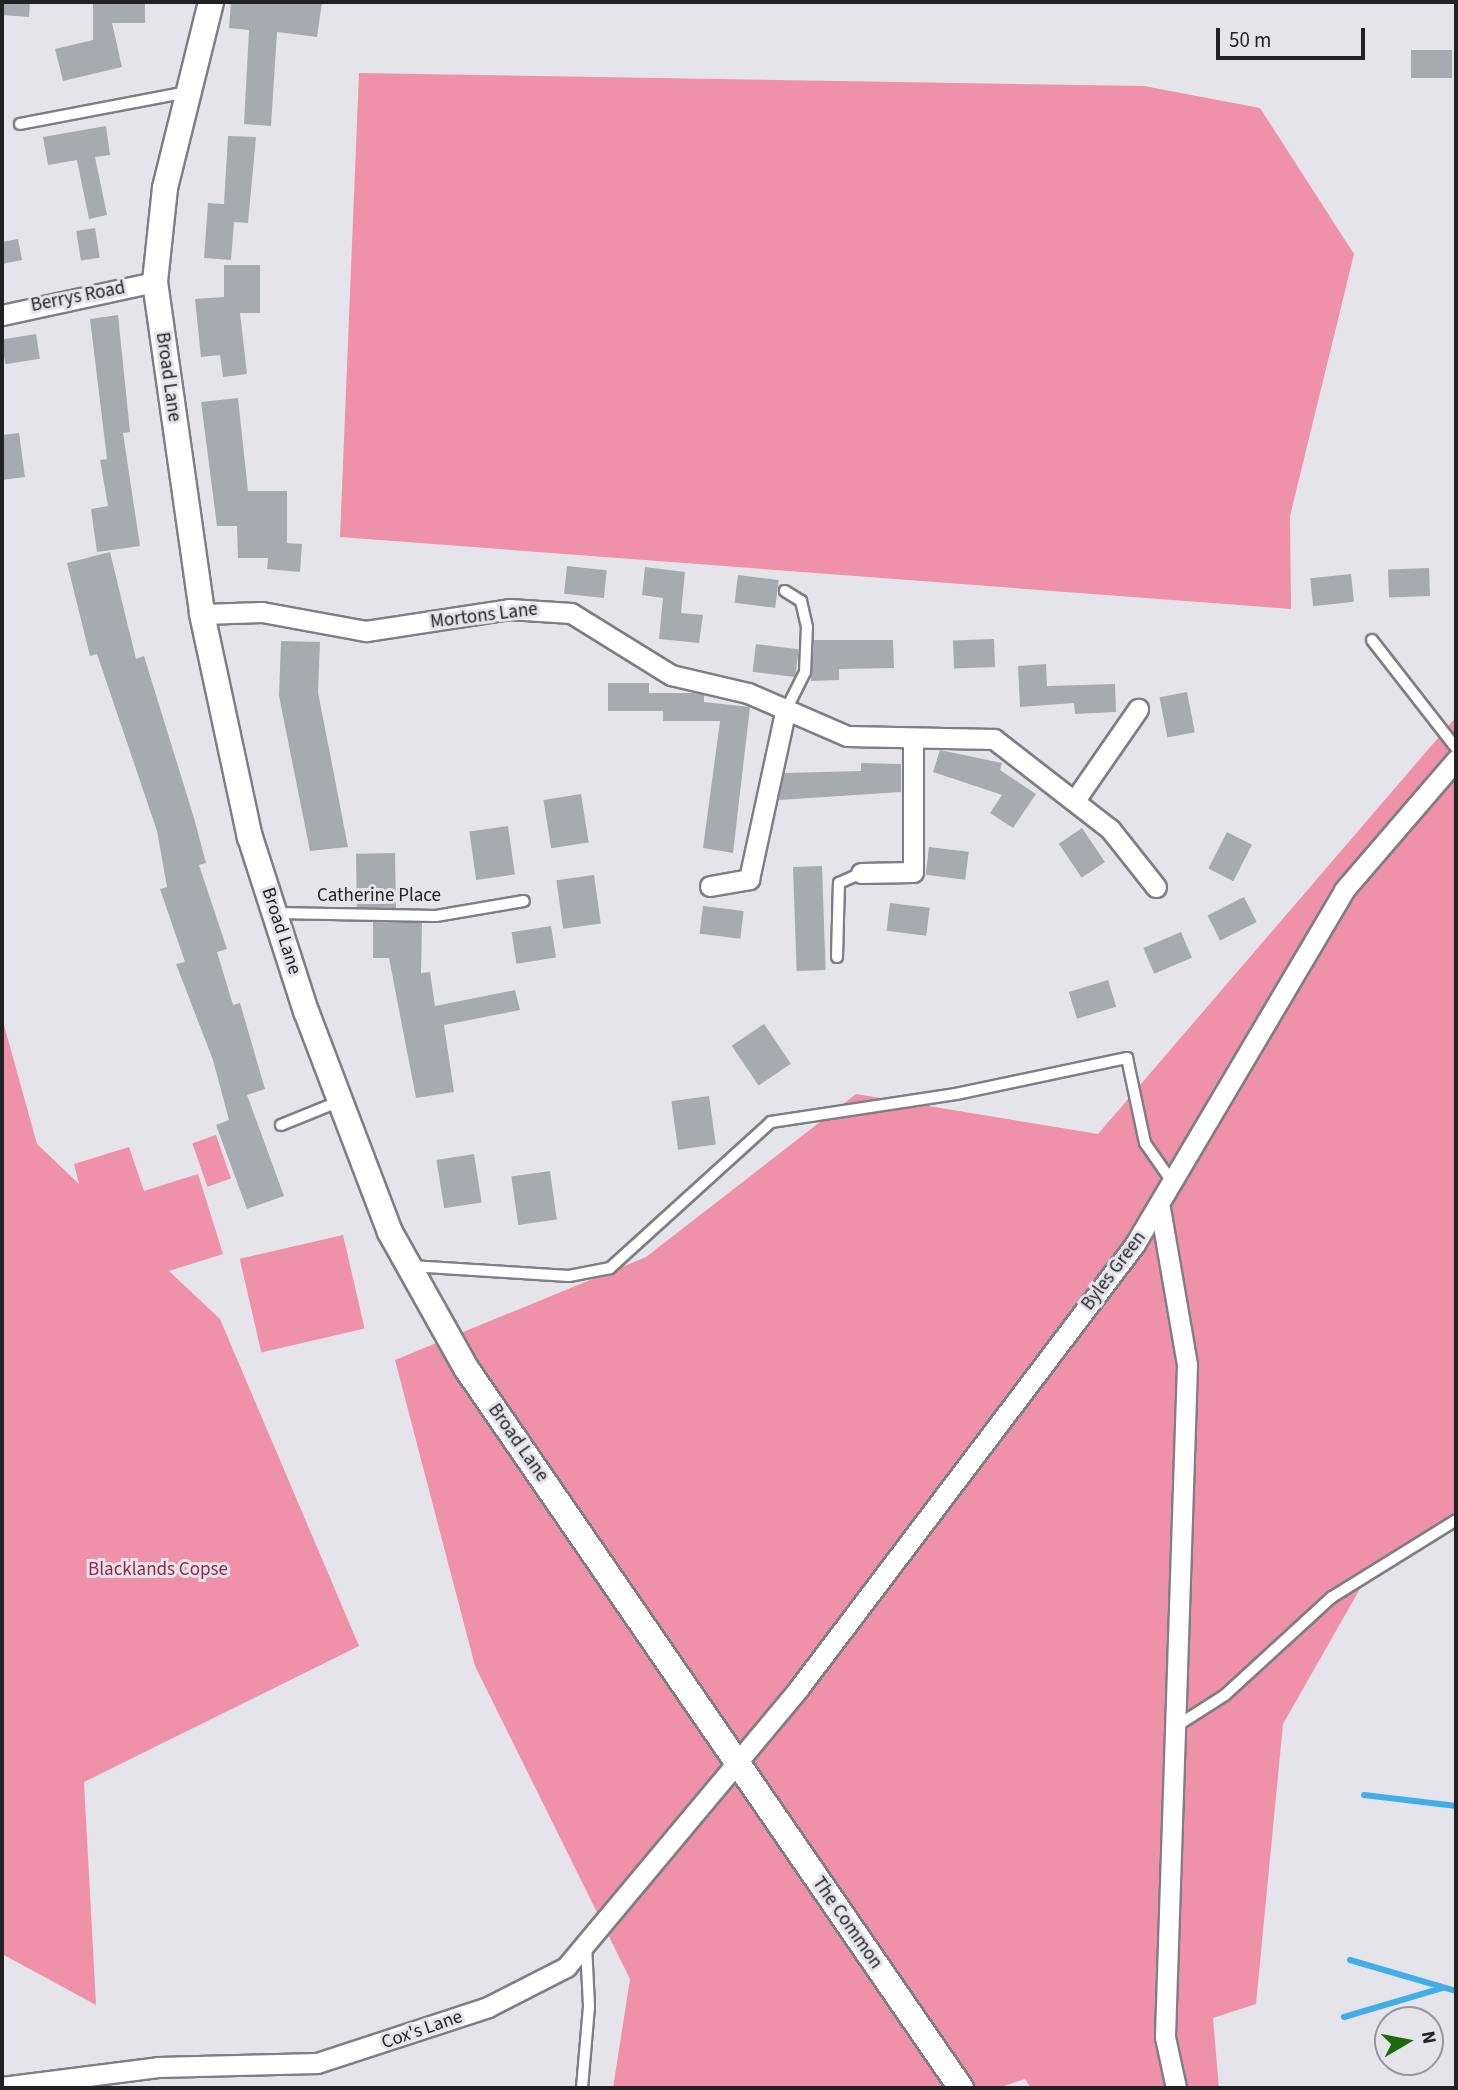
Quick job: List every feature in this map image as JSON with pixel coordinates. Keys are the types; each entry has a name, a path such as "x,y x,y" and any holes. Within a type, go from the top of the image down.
{"street":[{"name":"Broad Lane","path":"211,2 165,188 155,282 202,614 250,837 340,1101 407,1265 466,1368 735,1757"},
{"name":"Berrys Road","path":"2,315 155,282"},
{"name":"Mortons Lane","path":"202,614 262,612 366,631 551,608 588,621 671,675 730,687 847,736 913,740 962,735 994,739 1075,800 1124,842 1156,887"},
{"path":"1075,800 1138,709"},
{"path":"710,886 749,879 785,712"},
{"path":"861,873 913,872 913,740"},
{"name":"Byles Green","path":"735,1757 799,1688 1160,1208 1343,890 1456,760"},
{"path":"1160,1208 1187,1365 1165,2037 1176,2088"},
{"name":"Cox's Lane","path":"2,2087 158,2067 284,2068 347,2056 539,1984 586,1944 735,1757"},
{"name":"The Common","path":"735,1757 961,2088"}],"lane":[{"path":"20,124 189,92"},
{"path":"785,591 802,601 807,627 804,672 785,712"},
{"path":"1372,640 1456,748"},
{"path":"837,957 839,883 861,873"},
{"name":"Catherine Place","path":"275,913 436,916 524,901"},
{"path":"407,1265 569,1276 610,1268 771,1122 956,1094 1127,1058 1145,1143 1174,1184"},
{"path":"281,1125 340,1101"},
{"path":"1174,1728 1225,1695 1332,1597 1456,1520"},
{"path":"582,2088 589,2006 586,1944"}],"green space":[{"path":"359,73 1144,86 1260,108 1354,254 1290,516 1291,609 340,537"},
{"path":"1456,717 1456,1517 1369,1573 1283,1724 1256,2004 1213,2018 1219,2088 1031,2088 1025,2079 998,2088 613,2088 630,1979 475,1666 395,1360 646,1257 856,1094 1098,1134"},
{"name":"Blacklands Copse","path":"2,1018 37,1144 79,1184 74,1164 129,1147 144,1191 198,1174 223,1254 169,1271 220,1319 359,1646 84,1782 96,2005 2,1954"},
{"path":"216,1135 231,1178 207,1187 192,1143"},
{"path":"343,1235 365,1329 261,1352 240,1259"}],"building":[{"path":"2,2 30,2 29,17 2,15"},
{"path":"93,2 145,2 145,23 112,23 122,67 63,81 55,49 93,40"},
{"path":"231,2 322,2 317,37 277,32 271,126 244,124 249,30 229,28"},
{"path":"1411,50 1452,50 1452,78 1411,78"},
{"path":"106,126 110,155 95,157 107,215 89,219 77,160 48,165 43,137"},
{"path":"228,136 256,137 248,223 234,222 231,260 204,258 208,203 224,204"},
{"path":"95,228 100,258 81,261 76,231"},
{"path":"18,239 22,260 2,264 2,242"},
{"path":"224,265 260,265 260,313 240,313 247,374 223,377 220,355 201,357 195,299 224,297"},
{"path":"118,315 130,432 123,433 140,546 97,552 91,509 108,506 100,460 107,459 90,319"},
{"path":"36,334 40,359 5,364 2,339"},
{"path":"238,398 248,491 287,491 287,543 302,544 300,572 267,569 268,558 238,558 237,526 217,526 201,402"},
{"path":"19,433 25,477 2,480 2,435"},
{"path":"110,552 136,659 144,656 194,818 206,863 199,865 227,949 217,952 233,1005 240,1003 265,1089 247,1095 284,1196 247,1209 216,1125 229,1120 213,1060 176,964 185,962 160,889 167,887 157,831 97,654 90,656 67,563"},
{"path":"567,566 607,570 604,598 564,594"},
{"path":"645,567 685,572 681,613 703,615 699,643 659,639 663,598 642,595"},
{"path":"1429,568 1430,596 1389,597 1388,569"},
{"path":"1351,574 1354,602 1313,606 1310,578"},
{"path":"738,575 779,580 775,608 735,603"},
{"path":"994,639 995,667 954,668 953,640"},
{"path":"814,640 893,640 894,668 839,669 839,680 811,681"},
{"path":"281,641 320,642 318,692 348,847 310,851 279,696"},
{"path":"756,644 799,649 795,677 753,672"},
{"path":"1046,664 1047,686 1115,684 1116,712 1075,714 1074,703 1020,707 1018,666"},
{"path":"608,683 649,683 649,693 693,693 704,695 704,702 750,707 733,853 703,848 720,721 663,721 663,711 608,711"},
{"path":"1187,692 1195,732 1167,738 1160,697"},
{"path":"940,750 1002,763 1000,770 1036,794 1013,828 990,813 1002,795 933,772"},
{"path":"861,763 901,764 901,792 779,800 784,773 861,771"},
{"path":"581,794 589,842 551,848 543,800"},
{"path":"508,826 515,875 476,880 469,831"},
{"path":"1082,828 1105,862 1082,878 1059,844"},
{"path":"1227,832 1252,845 1233,881 1208,869"},
{"path":"929,847 969,852 965,880 926,875"},
{"path":"395,853 396,908 357,909 356,854"},
{"path":"822,866 826,970 797,971 793,867"},
{"path":"594,875 601,924 563,929 556,880"},
{"path":"1244,897 1257,922 1220,941 1207,916"},
{"path":"890,903 930,908 926,936 887,931"},
{"path":"703,906 744,911 740,939 700,934"},
{"path":"373,922 422,923 421,973 430,972 435,1006 515,990 520,1010 444,1025 454,1092 416,1098 389,958 373,958"},
{"path":"551,926 556,958 516,964 511,932"},
{"path":"1181,932 1192,958 1154,974 1143,948"},
{"path":"1108,980 1116,1007 1077,1019 1069,992"},
{"path":"764,1024 791,1064 759,1086 732,1046"},
{"path":"709,1096 716,1145 678,1150 671,1101"},
{"path":"474,1154 482,1202 444,1208 436,1160"},
{"path":"550,1171 557,1220 518,1225 511,1176"}],"waterway":[{"path":"1364,1795 1456,1806"},
{"path":"1350,1960 1456,1991"},
{"path":"1344,2017 1442,1988"}]}
